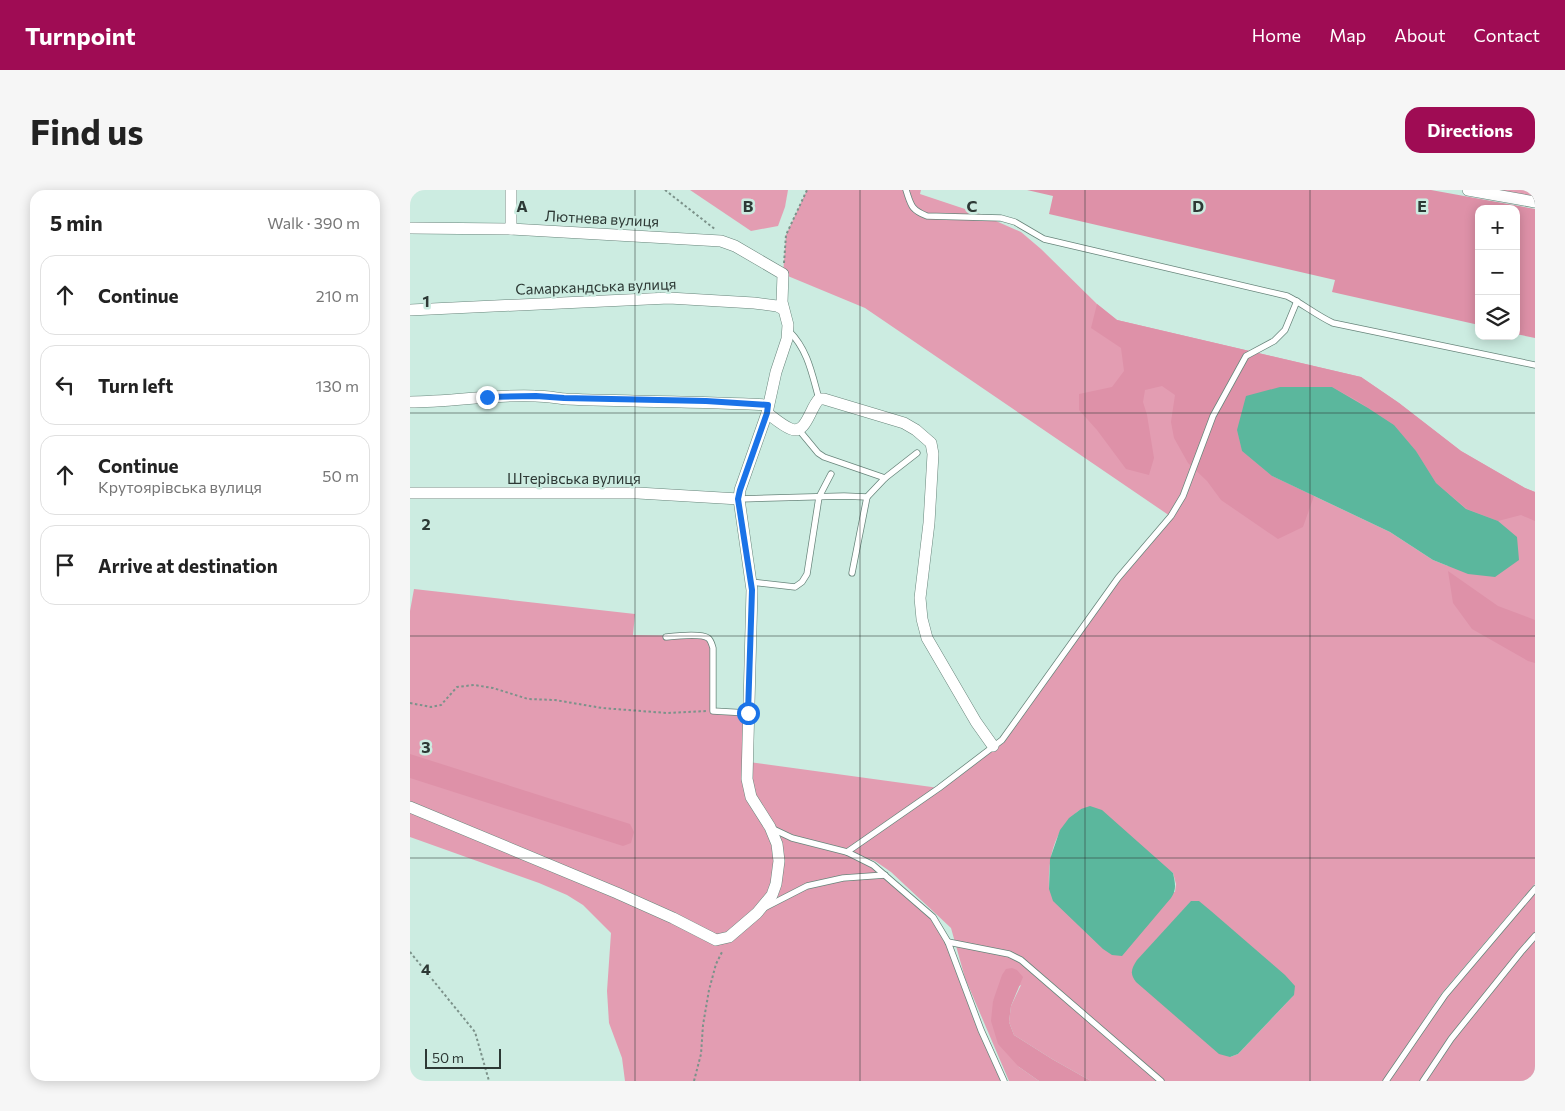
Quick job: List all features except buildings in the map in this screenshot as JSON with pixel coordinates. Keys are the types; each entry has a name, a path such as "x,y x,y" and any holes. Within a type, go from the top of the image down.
{"street":[{"path":"511,190 511,228"},
{"path":"1468,190 1517,195 1535,202"},
{"name":"Лютнева вулиця","path":"410,228 511,228 729,242 783,274"},
{"path":"410,807 618,893 716,940 729,937 757,913 772,895 778,874 777,844 770,827 751,797 747,779 751,582 738,499 767,409 788,330 783,309 783,274"},
{"name":"Самаркандська вулиця","path":"410,310 669,298 754,303 776,306 783,309"},
{"path":"410,402 521,396 706,401 767,409 792,430 799,430 804,427 814,404 819,399 824,399 904,423 916,430 930,443 933,454 929,523 920,598 922,619 927,638 976,722 993,746"},
{"name":"Штерівська вулиця","path":"410,493 638,493 738,499"}],"lane":[{"path":"906,190 912,208 927,216 1001,218 1014,222 1044,239 1287,296 1304,304 1316,315 1333,323 1535,365"},
{"path":"847,852 939,788 1002,740 1118,578 1171,516 1183,496 1213,416 1246,356 1274,341 1285,330 1297,301"},
{"path":"788,330 800,342 810,366 819,399"},
{"path":"799,430 818,453 824,457 885,478"},
{"path":"852,573 867,497 885,478 917,453"},
{"path":"751,582 795,587 802,582 807,574 819,496 831,474"},
{"path":"738,499 819,496 867,497"},
{"path":"666,637 702,636 708,638 712,642 713,648 714,711 748,713"},
{"path":"770,827 792,838 847,852 873,865 933,917 948,942 981,1030 1004,1081"},
{"path":"757,913 807,886 843,878 885,875"},
{"path":"1386,1081 1444,994 1535,889"},
{"path":"1423,1081 1451,1039 1535,936"},
{"path":"948,942 1009,954 1021,960 1161,1081"}],"path":[{"path":"665,190 729,242"},
{"path":"783,274 786,235 807,190"},
{"path":"410,703 431,707 441,705 457,687 474,685 493,688 528,699 555,700 602,708 667,713 714,711"},
{"path":"694,1081 702,1054 703,1026 709,990 716,964 729,937"},
{"path":"410,952 475,1032 489,1081"}],"shaded area":[{"path":"690,190 788,190 785,207 778,226 751,231"},
{"path":"807,190 921,190 920,194 980,214 1021,232 1097,304 1117,320 1361,377 1399,403 1461,451 1535,492 1535,884 1442,993 1383,1081 1091,1081 1014,1035 1009,1022 1011,1006 1021,985 993,1001 1019,1067 1039,1081 1009,1081 965,978 951,928 891,872 875,861 851,853 873,865 933,917 948,942 1004,1081 625,1081 622,1058 609,1023 607,991 611,933 583,905 567,895 539,883 410,837 410,611 414,589 635,614 633,635 702,636 712,642 713,710 748,713 749,762 939,788 1002,740 1075,637 1170,516 865,308 783,274 786,235","holes":["1416,451 1448,566 1433,560 1390,532 1272,476","1081,809 1173,873 1176,884 1175,892 1049,889 1050,865 1054,844 1064,825","1294,995 1238,1054 1230,1057"]},
{"path":"1027,190 1431,190 1513,205 1475,205 1475,324 1332,292 1335,280 1049,214 1053,196"},
{"path":"1468,190 1535,190 1535,202"},
{"path":"1520,206 1535,209 1535,338 1520,335"},
{"path":"1097,304 1117,320 1361,377 1399,403 1461,451 1535,492 1535,521 1521,515 1498,521 1467,509 1436,483 1416,451 1394,425 1332,387 1280,387 1237,430 1242,451 1272,476 1314,496 1303,527 1278,539 1221,500 1207,481 1188,463 1174,438 1171,422 1175,395 1162,386 1145,390 1143,402 1154,458 1149,475 1126,469 1097,430 1079,410 1079,394 1112,387 1124,371 1121,348 1091,328"},
{"path":"1280,387 1332,387 1394,425 1416,451 1436,483 1466,509 1498,521 1517,537 1519,560 1495,577 1468,574 1433,560 1390,532 1272,476 1242,451 1237,430 1246,396"},
{"path":"1448,571 1498,606 1535,620 1535,663 1528,661 1472,629 1453,603"},
{"path":"410,754 630,824 634,832 631,843 623,846 410,778"},
{"path":"1090,806 1102,810 1173,873 1175,889 1173,895 1122,956 1112,955 1103,949 1053,901 1049,889 1050,859 1060,830 1069,818 1081,809"},
{"path":"1535,889 1535,1081 1386,1081 1444,995"},
{"path":"1191,901 1199,901 1285,975 1295,986 1294,995 1238,1054 1230,1057 1219,1054 1136,982 1132,976 1137,960"},
{"path":"1012,968 1017,970 1023,977 1011,1006 1009,1022 1014,1035 1091,1081 1039,1081 1019,1067 998,1044 991,1021 993,1001 1002,975 1006,969"}],"route":[{"path":"487,397 536,396 706,401 768,405 738,499 752,590 748,713"}]}
